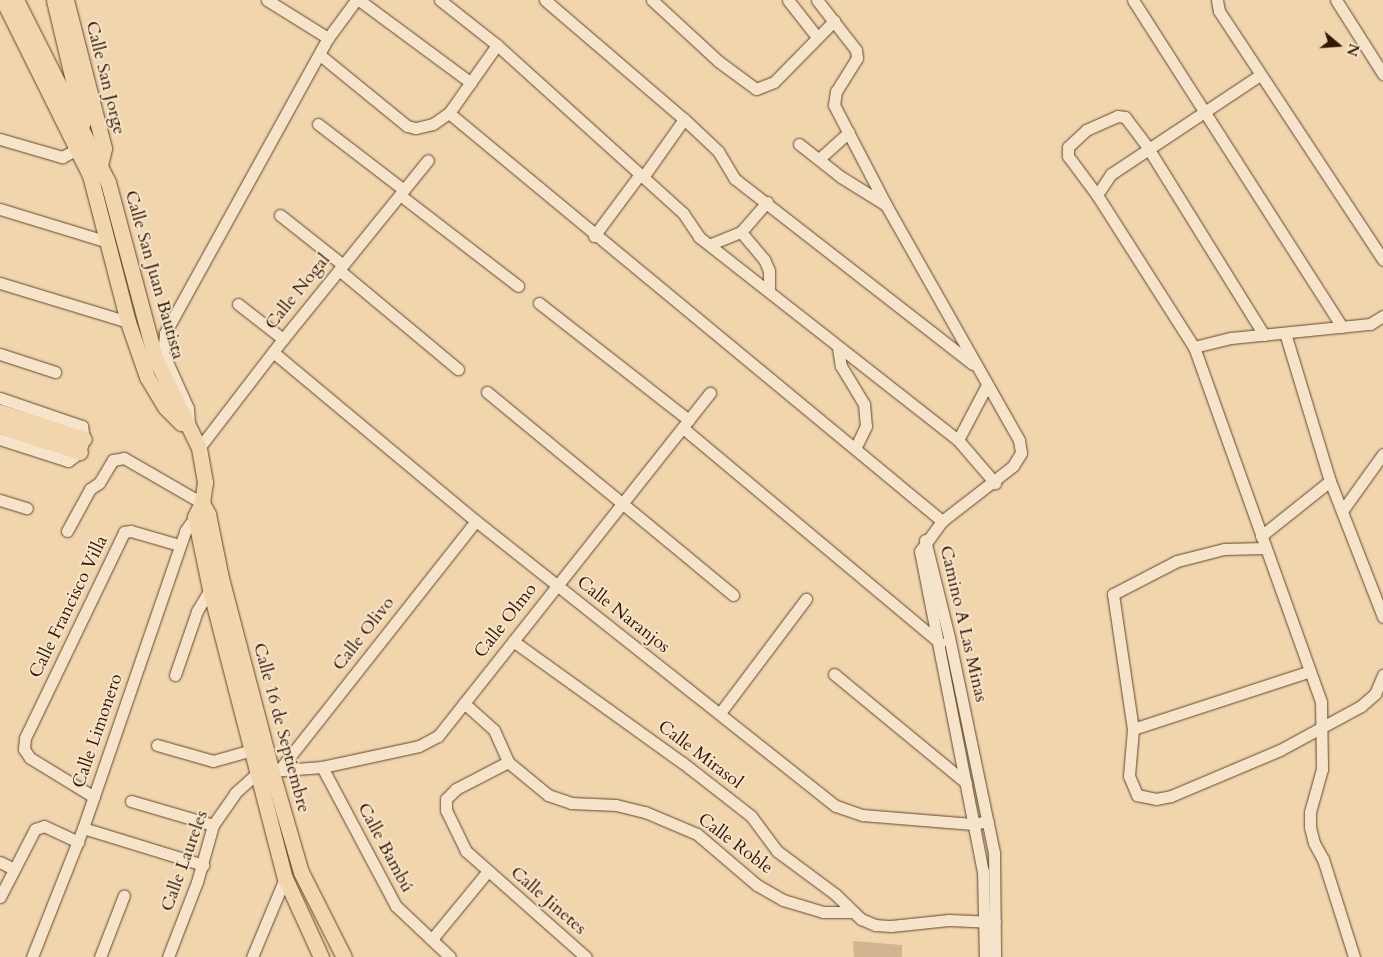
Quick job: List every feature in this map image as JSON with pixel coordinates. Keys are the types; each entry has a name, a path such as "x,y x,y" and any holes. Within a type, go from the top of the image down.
{"main road":[{"name":"Calle San Juan Bautista","path":"3,0 77,146 113,198 155,358 189,431"},
{"name":"Calle San Juan Bautista","path":"16,0 82,132 95,170 108,242 128,322 147,377 164,407 189,431"},
{"name":"Calle San Jorge","path":"54,0 83,116 82,132"},
{"name":"Calle San Jorge","path":"66,0 104,148 95,170"},
{"path":"0,412 82,445"},
{"path":"0,426 82,445"},
{"name":"Calle 16 de Septiembre","path":"189,431 199,448 204,468 202,503 195,517 210,589 252,750 270,770 285,878 321,957"},
{"name":"Calle 16 de Septiembre","path":"202,503 208,514 221,578 270,770 302,872 344,957"}],"street":[{"path":"267,0 328,38"},
{"path":"189,431 188,408 163,353 165,333 328,38 358,0 471,83"},
{"path":"545,0 684,119 718,151 735,180 767,202 977,367"},
{"path":"652,0 718,61 756,89 774,82 834,21"},
{"path":"788,0 817,37"},
{"path":"817,0 856,50 857,58 834,98 834,105 886,205 934,286 1019,440 1021,453 1013,466 996,483 942,521 925,540"},
{"path":"1133,0 1342,327"},
{"path":"1217,0 1219,11 1383,260"},
{"path":"1336,0 1383,74"},
{"path":"448,2 683,213 694,232 769,290 838,348 958,440 996,483"},
{"path":"320,54 407,126 425,127 450,113 497,45"},
{"path":"1097,195 1111,174 1260,75"},
{"path":"450,113 594,236 942,521"},
{"path":"1264,335 1128,119 1122,116 1075,138 1066,152 1097,195 1194,347 1321,702 1322,769 1310,812 1310,827 1314,843 1324,860 1354,957"},
{"path":"594,236 684,119"},
{"path":"318,124 518,286"},
{"path":"0,139 62,157 70,154 77,146 82,132"},
{"path":"818,159 849,132"},
{"path":"799,144 886,205"},
{"name":"Calle Nogal","path":"199,448 283,339 428,160"},
{"path":"711,244 741,232 767,202"},
{"path":"0,209 108,242"},
{"path":"280,215 458,369"},
{"path":"741,232 764,259 769,271 769,290"},
{"path":"0,283 128,322"},
{"path":"539,303 686,424 953,657"},
{"path":"238,304 283,339"},
{"path":"1194,347 1231,338 1370,324 1383,316"},
{"path":"1285,333 1330,481 1383,617"},
{"path":"838,348 840,366 864,404 866,426 855,449"},
{"name":"Calle Naranjos","path":"273,352 556,585 844,810 973,824 988,821"},
{"path":"0,354 55,372"},
{"path":"958,440 987,385"},
{"path":"487,392 732,595"},
{"name":"Calle Olmo","path":"270,770 322,767 426,744 438,736 710,393"},
{"path":"0,398 82,426 82,445 68,461 0,439"},
{"path":"1342,510 1383,454"},
{"path":"67,531 90,489 99,483 114,460 124,458 202,503"},
{"path":"1261,536 1330,481"},
{"path":"0,500 27,508"},
{"name":"Calle Limonero","path":"32,957 84,828 184,530 195,517"},
{"name":"Calle Olivo","path":"270,770 476,520"},
{"name":"Calle Francisco Villa","path":"94,797 30,758 24,749 25,738 124,532 131,531 179,545"},
{"name":"Camino A Las Minas","path":"925,540 920,551 924,578 966,783 995,957"},
{"name":"Camino A Las Minas","path":"925,540 936,579 988,821 996,874 985,957"},
{"path":"1265,548 1224,549 1193,556 1150,573 1113,594 1133,729 1129,757 1130,782 1137,795 1156,799 1171,796 1262,758 1368,701 1379,688 1383,675"},
{"path":"924,578 936,579"},
{"path":"175,675 197,611 210,589"},
{"path":"720,713 806,600"},
{"name":"Calle Mirasol","path":"513,641 683,763 751,816 776,851 835,894 852,912"},
{"path":"1133,729 1310,671"},
{"path":"834,674 966,783"},
{"name":"Calle Roble","path":"464,703 494,730 508,762 558,800 633,807 685,828 722,853 757,885 783,900 823,912 852,912 875,925 949,920 990,922"},
{"path":"157,745 213,761 252,750"},
{"name":"Calle Jinetes","path":"508,762 456,790 446,799 445,806 461,843 488,872 586,957"},
{"name":"Calle Bambú","path":"322,767 396,906 450,957"},
{"name":"Calle Laureles","path":"168,957 203,865 213,825 225,804 270,770"},
{"path":"131,801 213,825"},
{"path":"0,897 39,826 78,842"},
{"path":"84,828 203,865"},
{"path":"0,862 14,869"},
{"name":"Calle Jinetes","path":"432,940 488,872"},
{"path":"252,957 285,878"},
{"path":"100,957 124,895"}],"shaded area":[{"path":"853,941 902,945 902,957 854,957"}]}
